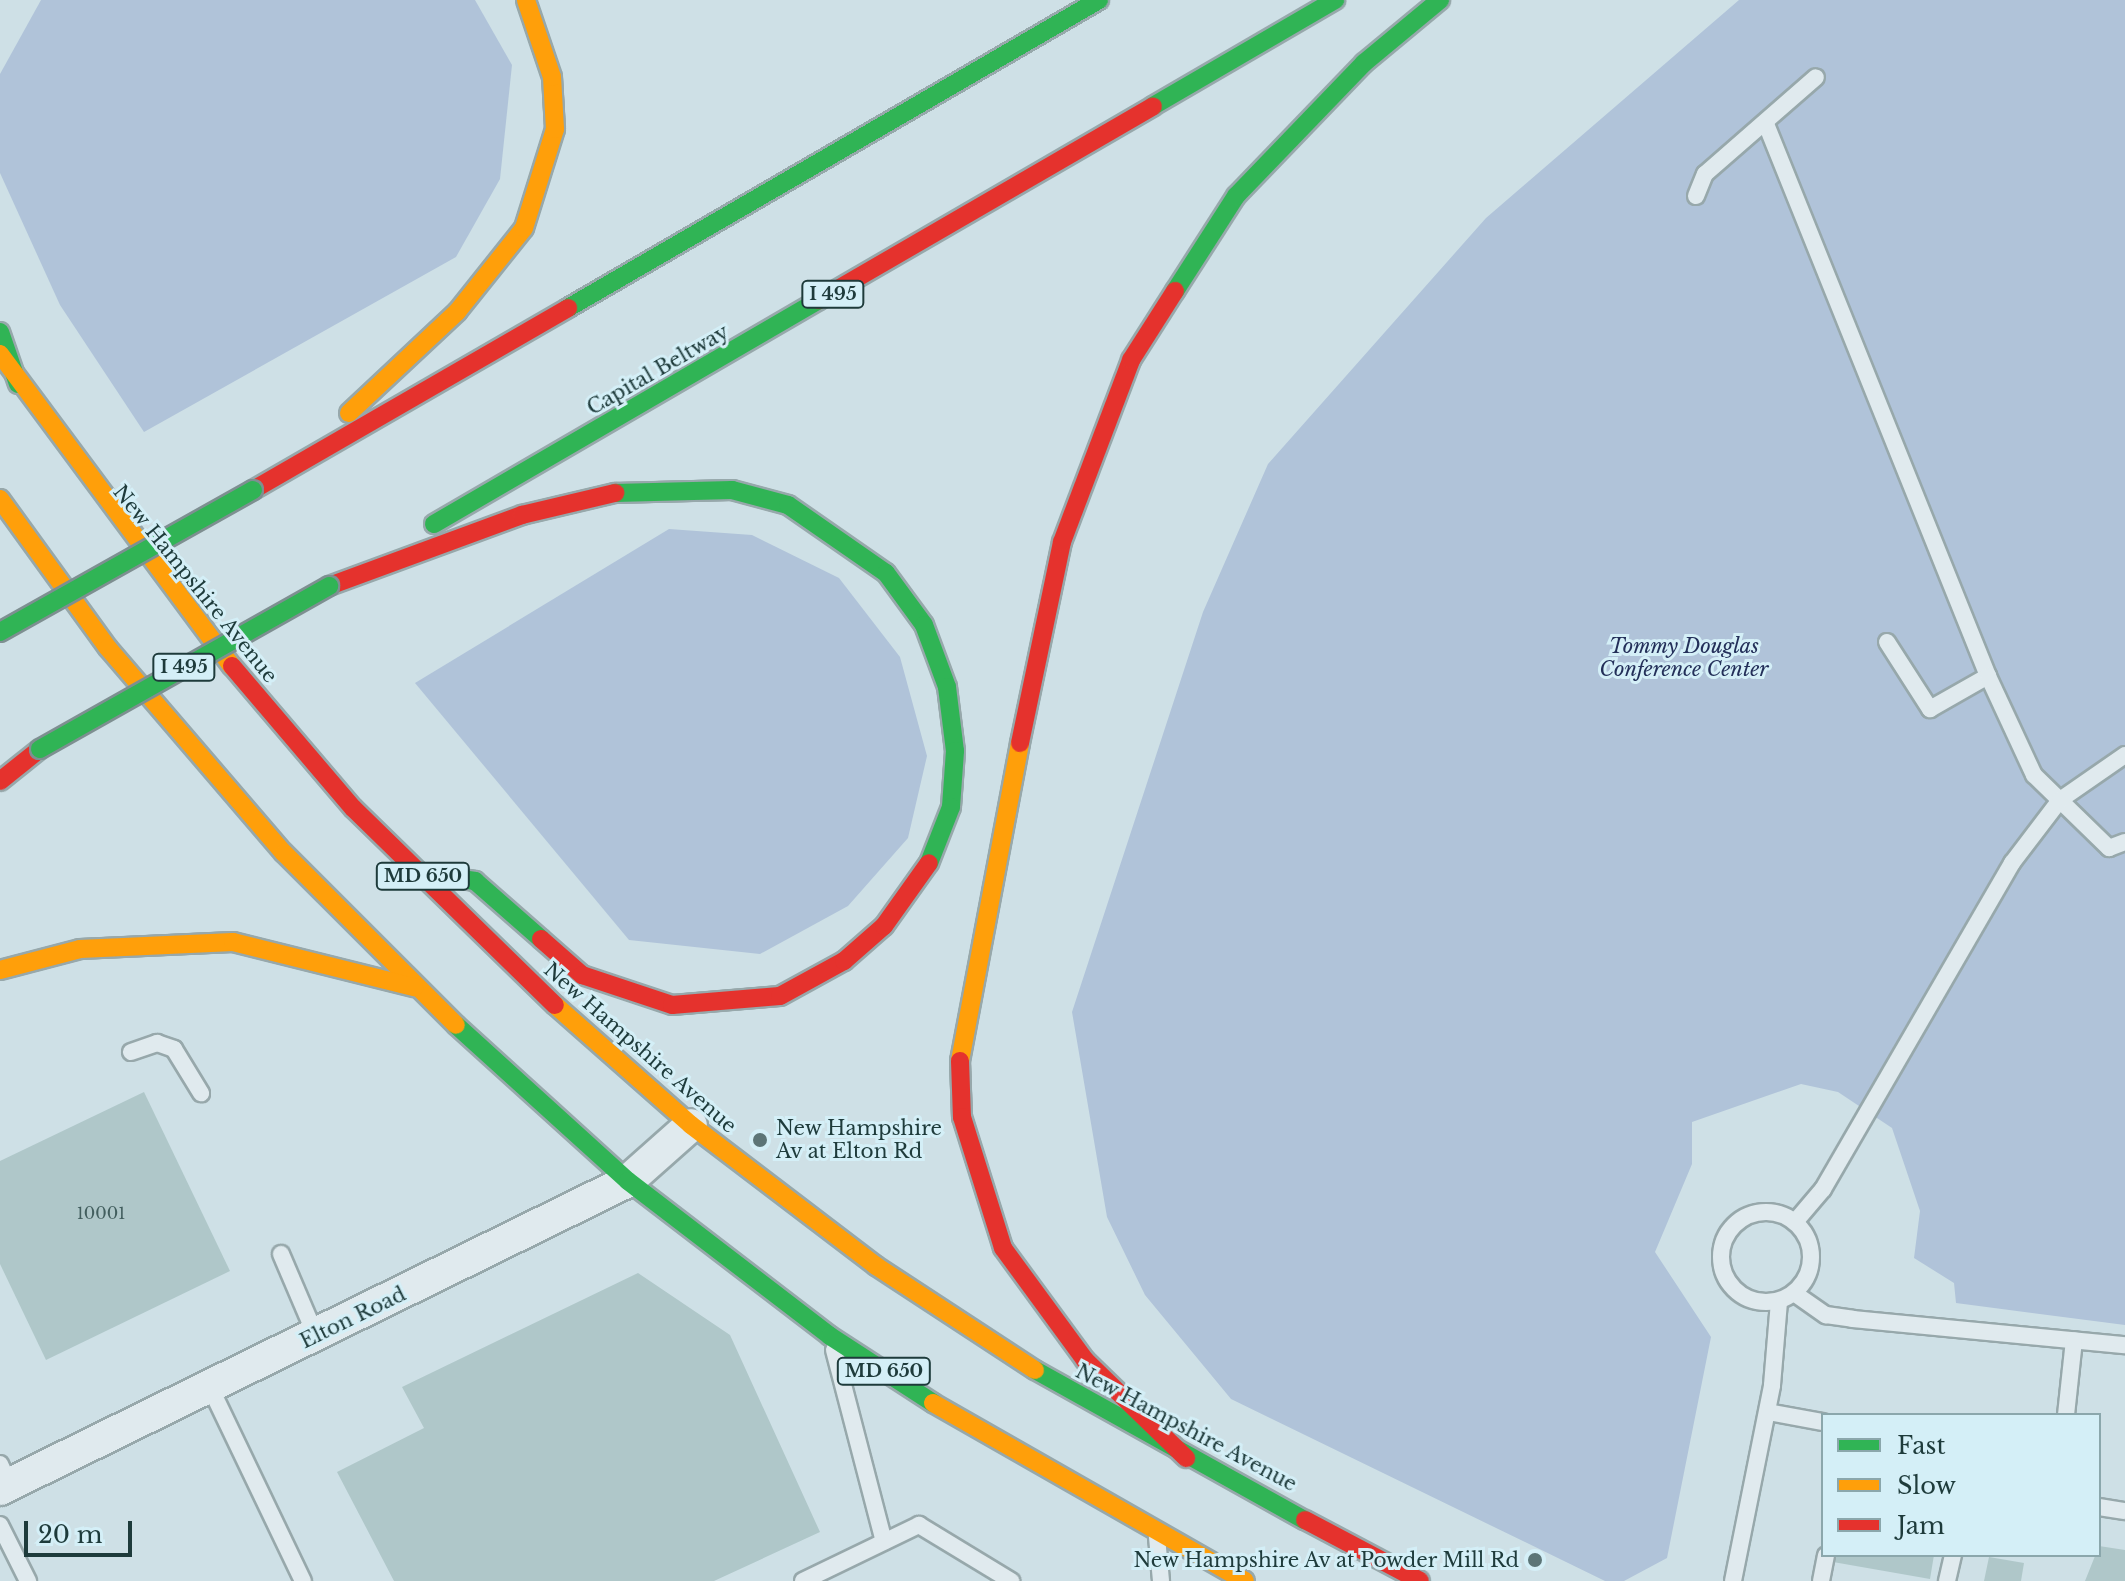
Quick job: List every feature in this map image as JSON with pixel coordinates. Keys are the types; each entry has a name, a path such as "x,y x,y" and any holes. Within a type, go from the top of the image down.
{"main road":[{"path":"253,490 420,349 524,228 555,129 552,77 526,0"},
{"path":"0,632 253,490 1099,0"},
{"name":"Capital Beltway","path":"0,772 329,586 1335,0"},
{"path":"1186,1458 1085,1360 1003,1248 962,1117 960,1055 971,981 1062,542 1131,360 1236,196 1364,63 1440,0"},
{"path":"0,332 18,384"},
{"name":"New Hampshire Avenue","path":"0,354 18,384 179,603 353,808 691,1125 876,1266 1089,1405 1420,1581"},
{"path":"329,586 536,511 621,492 732,490 788,505 886,573 924,625 947,687 955,751 951,807 926,872 884,926 844,961 780,996 672,1005 627,991 582,975 475,881 419,873"},
{"name":"MD 650","path":"0,499 200,760 414,987 628,1181 830,1336 1157,1535 1245,1581"},
{"path":"0,781 40,749"},
{"path":"0,970 80,949 233,942 414,987"}],"street":[{"name":"Elton Road","path":"3,1479 210,1387 628,1181 691,1125"}],"lane":[{"path":"1696,196 1705,174 1766,124 1816,77"},
{"path":"1766,124 1988,676 2034,775 2109,848 2125,842"},
{"path":"1887,642 1930,709 1988,676"},
{"path":"1795,1222 1823,1189 2012,863 2060,800 2125,755"},
{"path":"131,1052 157,1043 174,1049 201,1093"},
{"path":"1733,1581 1768,1412 1787,1297 1806,1280 1811,1252 1795,1222 1763,1211 1747,1215 1732,1226 1719,1256 1731,1288 1745,1299 1787,1297 1826,1315 1853,1319 2125,1345"},
{"path":"281,1254 316,1336"},
{"path":"830,1336 884,1542"},
{"path":"2066,1413 2074,1340"},
{"path":"210,1387 303,1581"},
{"path":"1768,1412 1821,1422"},
{"path":"2101,1507 2125,1511"},
{"path":"0,1525 28,1581"},
{"path":"803,1581 919,1525 1011,1581"},
{"path":"1157,1535 1161,1581"},
{"path":"1821,1581 1826,1557"},
{"path":"1947,1581 1953,1557"}],"green space":[{"path":"41,0 475,0 512,65 500,179 456,257 144,432 60,305 0,173 0,74"},
{"name":"Tommy Douglas Conference Center","path":"1739,0 2125,0 2125,1325 1956,1303 1954,1283 1914,1258 1920,1211 1892,1128 1838,1092 1801,1084 1692,1122 1692,1164 1655,1252 1711,1337 1667,1558 1624,1581 1605,1581 1231,1399 1145,1295 1107,1217 1072,1012 1203,612 1268,464 1486,218"},
{"path":"669,529 752,535 839,578 900,657 927,756 908,838 848,906 760,954 629,940 415,683"}],"building":[{"path":"144,1092 230,1271 46,1360 0,1264 0,1161"},
{"path":"638,1273 730,1335 820,1532 714,1581 394,1581 337,1472 424,1428 402,1387"},
{"path":"2101,1546 2125,1550 2125,1581 2085,1581 2095,1557 2101,1557"},
{"path":"1834,1557 1934,1557 1930,1579 1833,1562"},
{"path":"1989,1557 2024,1563 2021,1581 1984,1581"}],"traffic: fast":[{"path":"568,308 1099,0"},
{"path":"1153,106 1335,0"},
{"path":"1175,291 1236,196 1364,63 1440,0"},
{"path":"434,524 819,300"},
{"path":"0,332 18,384"},
{"path":"0,632 253,490"},
{"path":"615,493 732,490 788,505 886,573 924,625 947,687 955,751 951,807 929,863"},
{"path":"40,749 329,586"},
{"path":"419,873 475,881 541,939"},
{"path":"456,1025 628,1181 830,1336 933,1403"},
{"path":"1035,1370 1305,1520"}],"traffic: slow":[{"path":"349,413 457,312 524,228 555,129 552,77 526,0"},
{"path":"0,354 232,666"},
{"path":"0,499 108,648 284,853 456,1025"},
{"path":"960,1061 1020,743"},
{"path":"0,970 80,949 233,942 414,987"},
{"path":"555,1005 691,1125 876,1266 1035,1370"},
{"path":"933,1403 1245,1581"}],"traffic: jam":[{"path":"819,300 1153,106"},
{"path":"1020,743 1062,542 1131,360 1175,291"},
{"path":"253,490 568,308"},
{"path":"329,586 522,515 615,493"},
{"path":"232,666 353,808 555,1005"},
{"path":"0,781 40,749"},
{"path":"541,939 582,975 672,1005 780,996 844,961 884,926 929,863"},
{"path":"960,1061 962,1117 1003,1248 1085,1360 1186,1458"},
{"path":"1305,1520 1420,1581"}],"place":[{"name":"New Hampshire Av at Elton Rd","path":"760,1140"},
{"name":"New Hampshire Av at Powder Mill Rd","path":"1535,1560"}]}
